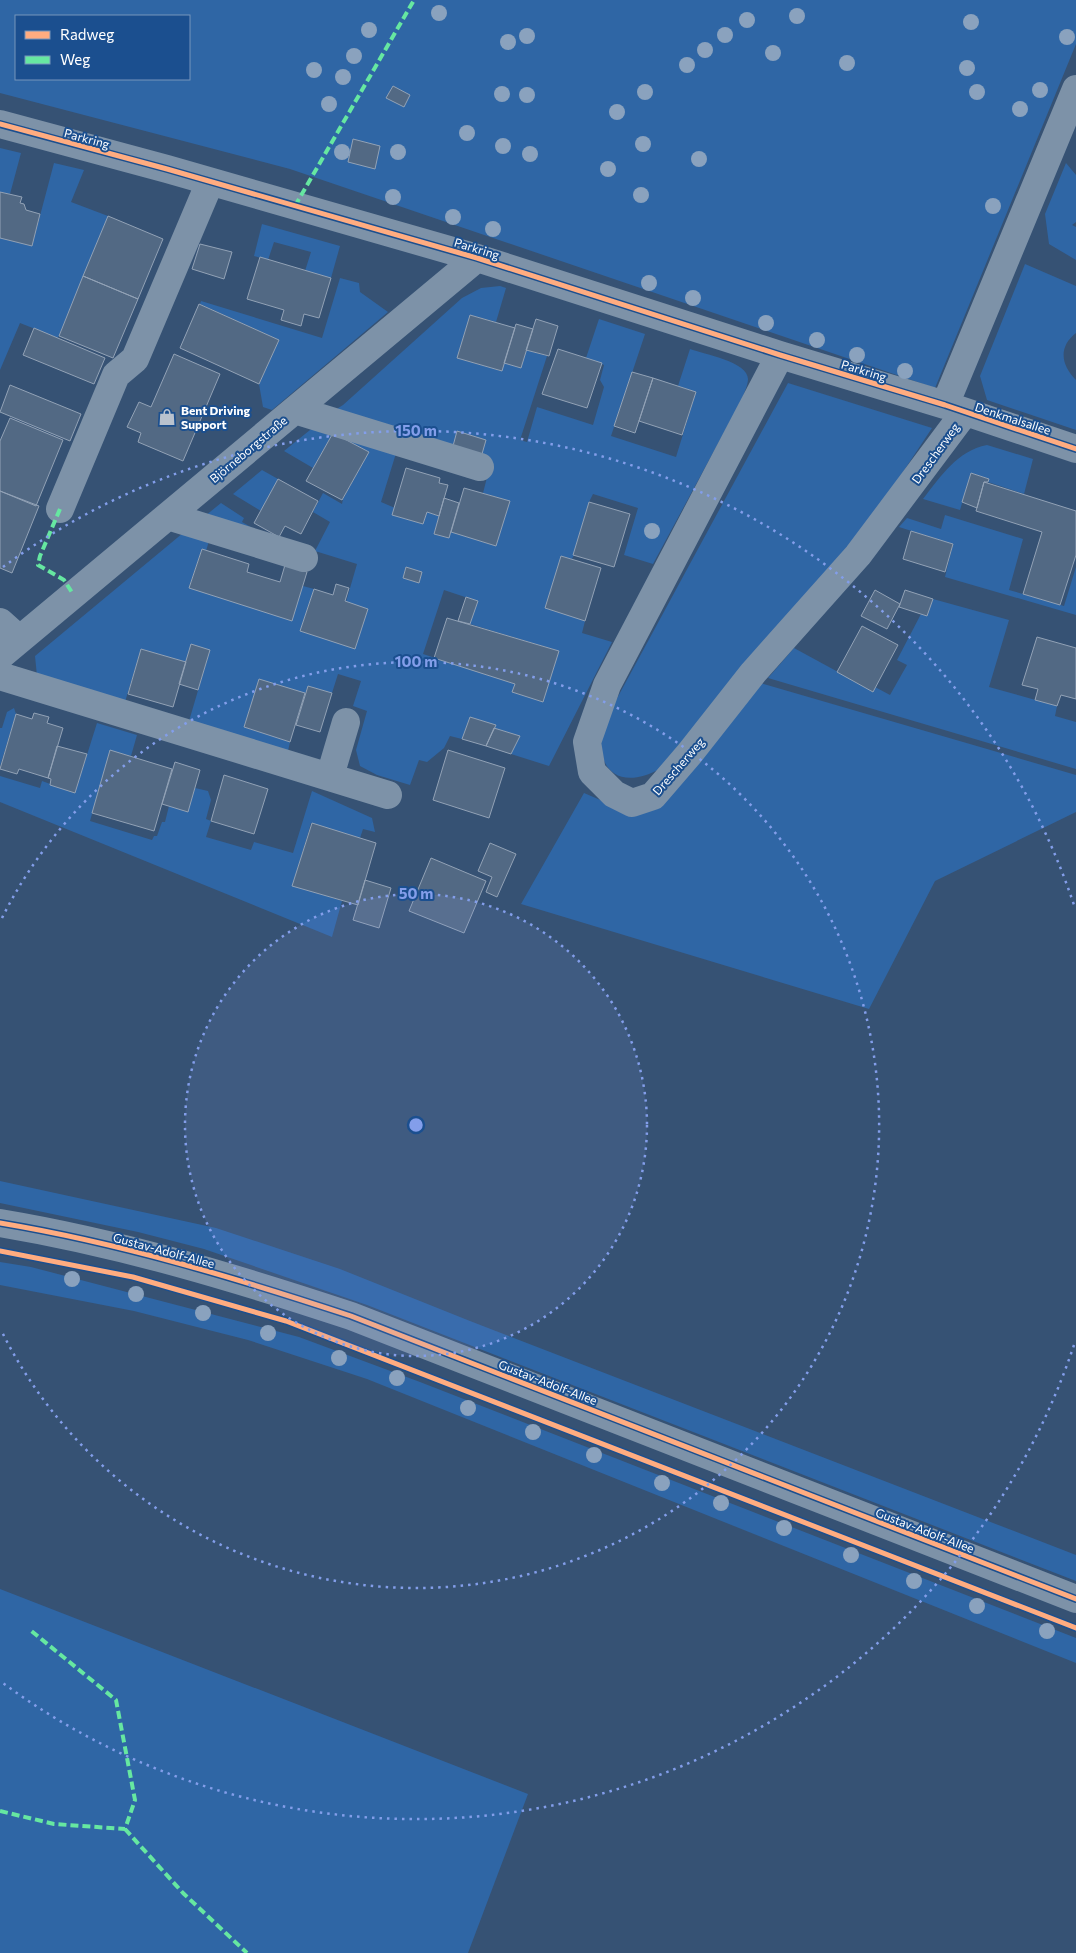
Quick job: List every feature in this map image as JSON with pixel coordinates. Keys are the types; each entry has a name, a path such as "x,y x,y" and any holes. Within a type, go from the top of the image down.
{"street":[{"path":"955,409 1076,89"},
{"name":"Parkring","path":"0,124 477,258 955,409"},
{"path":"60,510 116,375 136,359 210,182"},
{"name":"Björneborgstraße","path":"6,639 168,516 477,258"},
{"name":"Drescherweg","path":"780,355 607,685 587,742 592,772 614,794 632,803 653,796 753,673 858,555 955,409"},
{"name":"Denkmalsallee","path":"955,409 1076,449"},
{"path":"295,410 480,467"},
{"path":"168,516 304,558"},
{"path":"0,676 388,795"},
{"path":"330,776 346,722"},
{"name":"Gustav-Adolf-Allee","path":"0,1223 47,1231 161,1258 257,1285 352,1316 1076,1599"}],"shaded area":[{"path":"0,0 1076,0 1076,44 935,388 290,169 0,93"},
{"path":"0,148 21,153 10,194 0,192"},
{"path":"54,163 84,170 71,202 108,216 58,338 20,323 0,370 0,238 32,246"},
{"path":"1066,163 1076,175 1076,222 1072,225 1076,227 1076,260 1049,244 1045,214"},
{"path":"262,224 340,246 331,278 305,271 311,252 274,242 268,260 254,256"},
{"path":"1025,264 1076,286 1076,333 1066,344 1064,356 1067,368 1076,380 1076,430 987,400 980,376"},
{"path":"340,278 359,283 360,292 388,312 272,410 263,407 259,384 279,340 200,304 201,301 322,338"},
{"path":"500,286 506,288 496,322 470,315 457,358 501,371 504,363 521,368 526,350 547,356 520,440 527,442 537,407 593,425 604,387 600,380 604,365 586,358 599,319 645,334 611,436 676,457 696,392 678,386 690,349 733,363 746,373 748,379 742,399 653,564 624,555 638,508 593,494 572,559 561,556 546,608 585,621 582,633 612,642 549,766 511,754 520,736 494,728 496,725 470,717 462,739 450,736 444,748 427,762 419,760 410,785 377,775 360,766 356,750 367,711 353,706 361,681 338,674 332,693 308,686 305,694 259,679 244,727 290,742 288,751 189,721 210,650 186,662 141,649 125,702 37,676 35,656 183,533 209,541 206,551 202,549 189,587 303,586 314,589 301,631 355,648 368,609 346,602 357,564 315,551 330,522 313,512 323,493 342,504 369,452 333,433 313,468 284,451 315,426 397,450 381,502 395,508 393,515 423,524 427,512 439,516 434,534 448,538 451,532 496,546 510,501 483,493 491,462 327,415 343,405 462,298 481,288","holes":["406,567 422,572 419,583 403,578","444,590 477,601 470,624 559,651 543,702 512,692 515,684 423,654"]},
{"path":"788,383 932,428 868,525 661,768 644,776 630,778 618,775 609,769 603,759 601,746 608,715"},
{"path":"987,445 1033,459 1024,494 988,482 989,479 971,473 960,510 923,499 943,473 958,459 976,448"},
{"path":"262,470 278,479 261,511 233,494"},
{"path":"221,503 244,518 242,522 263,534 205,516"},
{"path":"945,515 1023,539 1009,590 1064,606 1076,567 1076,615 945,577 953,544 899,527 907,518 941,529"},
{"path":"933,599 1009,620 989,687 1057,706 1055,716 1076,722 1076,769 768,678 794,648 873,691 875,687 890,695 907,665 897,660 921,614 927,616"},
{"path":"760,683 1076,775 1076,812 935,881 869,1009 521,904 584,793 619,808"},
{"path":"14,708 16,714 0,766 0,728 2,728 7,712"},
{"path":"97,723 137,735 131,756 110,751 90,821 152,840 154,836 157,836 162,822 165,822 169,806 188,811 195,788 208,791 211,800 206,819 211,821 206,837 251,850 254,842 293,853 312,791 372,818 375,832 363,829 360,838 311,823 293,885 342,901 332,937 0,802 0,776 40,788 42,781 75,793"},
{"path":"0,1181 216,1228 340,1269 1076,1555 1076,1581 367,1305 204,1249 138,1232 0,1203"},
{"path":"0,1262 31,1267 299,1337 420,1382 1076,1638 1076,1663 367,1379 248,1340 134,1311 0,1285"},
{"path":"0,1589 528,1794 468,1953 0,1953"}],"building":[{"path":"393,86 410,95 404,107 386,98"},
{"path":"353,139 380,146 375,169 348,162"},
{"path":"0,192 22,197 20,203 24,204 26,210 40,214 32,246 0,238"},
{"path":"108,216 163,239 138,299 83,276"},
{"path":"200,244 232,252 224,279 192,269"},
{"path":"260,257 331,278 319,318 304,314 301,326 281,320 284,310 247,299"},
{"path":"83,276 138,299 113,358 59,336"},
{"path":"199,304 279,340 259,384 180,348"},
{"path":"470,315 515,328 502,371 457,358"},
{"path":"536,319 558,326 549,356 526,350"},
{"path":"516,324 533,329 521,368 504,363"},
{"path":"34,328 105,358 94,384 23,355"},
{"path":"558,349 602,363 587,408 542,394"},
{"name":"Bent Driving Support","path":"174,354 220,374 183,461 138,442 141,433 127,427 139,402 151,407"},
{"path":"632,372 653,378 635,433 614,426"},
{"path":"653,378 696,392 682,435 639,421"},
{"path":"10,385 81,414 70,441 0,412"},
{"path":"10,418 63,440 36,506 0,491 0,441"},
{"path":"457,431 486,440 482,454 453,446"},
{"path":"333,433 369,452 342,500 306,481"},
{"path":"406,468 440,478 439,483 448,485 439,516 427,512 423,524 392,515"},
{"path":"971,473 989,479 988,482 984,482 977,508 962,502"},
{"path":"278,479 318,501 301,534 285,526 279,537 254,523"},
{"path":"984,482 1076,511 1076,555 1060,605 1023,594 1042,532 976,511"},
{"path":"464,488 510,501 496,546 451,532"},
{"path":"0,491 39,506 12,573 0,568"},
{"path":"444,498 459,503 449,538 434,534"},
{"path":"589,502 630,514 614,567 573,555"},
{"path":"911,531 953,544 945,572 903,559"},
{"path":"202,549 249,564 247,572 280,582 285,565 307,572 292,621 189,588"},
{"path":"561,556 601,568 585,621 545,608"},
{"path":"406,567 422,572 419,583 403,578"},
{"path":"336,584 349,588 345,601 368,609 355,649 300,631 314,589 333,595"},
{"path":"875,590 900,604 887,629 861,616"},
{"path":"905,590 933,599 927,616 899,607"},
{"path":"466,597 478,601 470,624 458,621"},
{"path":"447,618 559,651 543,702 512,692 515,684 434,658"},
{"path":"862,626 898,645 873,692 837,672"},
{"path":"1037,637 1076,648 1076,699 1061,695 1057,706 1035,700 1038,689 1022,685"},
{"path":"191,644 210,650 198,690 179,684"},
{"path":"141,649 186,662 173,707 128,694"},
{"path":"259,679 305,693 290,742 244,727"},
{"path":"308,686 332,693 320,732 296,725"},
{"path":"34,713 49,717 47,723 63,728 48,778 19,769 17,774 0,769 16,714 32,719"},
{"path":"470,717 496,725 486,746 462,739"},
{"path":"494,728 520,736 511,754 486,746"},
{"path":"57,746 87,754 75,793 50,785 51,779 48,778"},
{"path":"110,750 172,769 154,831 92,813"},
{"path":"448,750 505,768 489,818 433,800"},
{"path":"175,762 200,770 188,812 162,804"},
{"path":"224,775 268,789 254,834 211,821"},
{"path":"312,823 376,843 358,905 292,886"},
{"path":"490,843 516,854 497,897 486,892 492,877 478,871"},
{"path":"431,858 486,881 464,933 409,911"},
{"path":"365,880 391,888 379,928 353,920"}],"marked path":[{"path":"295,206 414,0"},
{"path":"60,509 38,565 64,580 73,594"},
{"path":"0,1811 54,1824 125,1829 135,1800 116,1700 29,1629"},
{"path":"125,1829 183,1893 247,1953"}],"cycle path":[{"path":"0,124 167,169 477,258 780,355 945,405 1076,449"},
{"path":"0,1223 133,1251 265,1288 351,1316 1076,1599"},
{"path":"0,1251 133,1277 286,1321 1076,1628"}],"place":[{"name":"Bent Driving Support","path":"167,417"}]}
